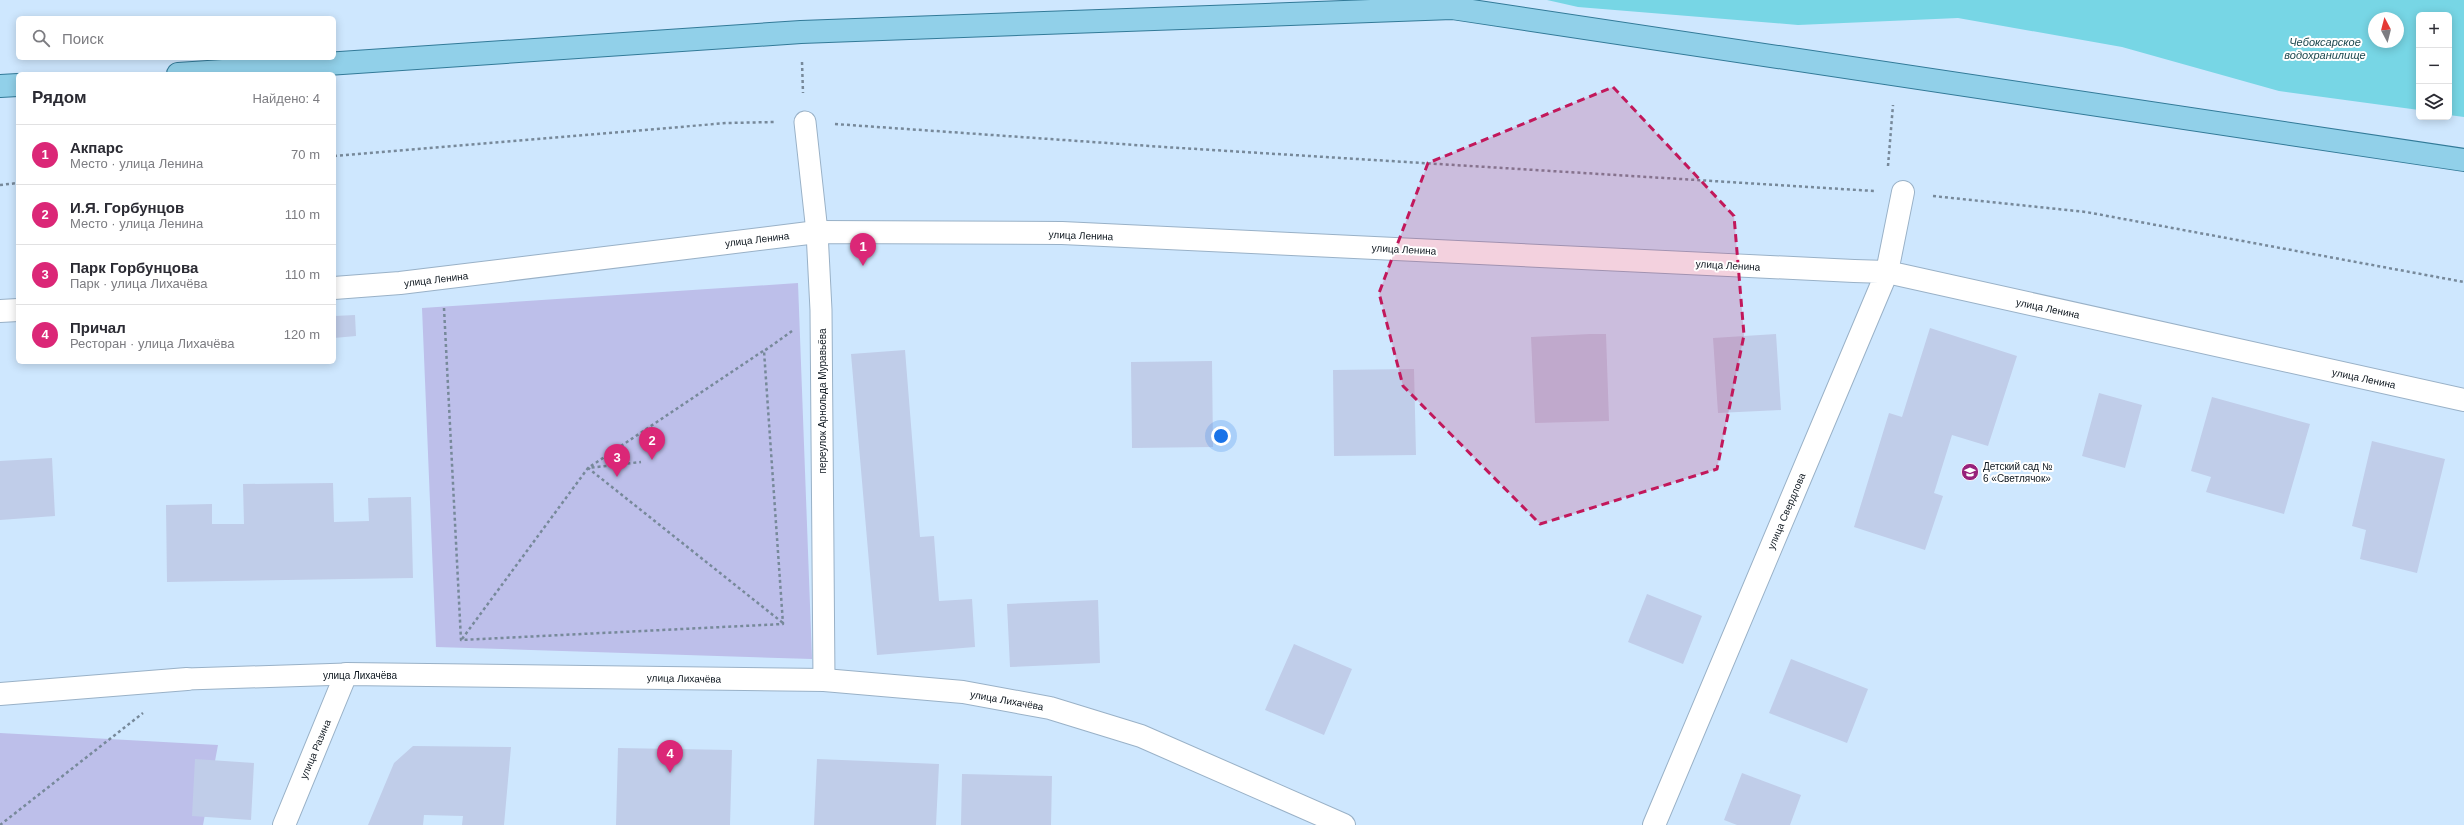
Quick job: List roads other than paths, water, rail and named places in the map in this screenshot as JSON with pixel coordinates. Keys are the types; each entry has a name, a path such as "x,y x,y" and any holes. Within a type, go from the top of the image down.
{"main road":[{"path":"208,72 801,32 1452,8 2464,160"},
{"path":"0,86 16,85"}],"street":[{"name":"улица Свердлова","path":"1654,825 1887,272 1895,192"},
{"name":"улица Ленина","path":"336,288 442,278 817,232 1062,233 1887,272 2464,400"},
{"path":"0,311 16,310"},
{"name":"улица Лихачёва","path":"346,674 824,680 963,692 1050,708 1141,736 1344,825"},
{"name":"улица Разина","path":"284,825 346,674"},
{"name":"улица Лихачёва","path":"0,694 187,679"}],"lane":[{"name":"переулок Арнольда Муравьёва","path":"805,122 817,232 821,310 824,680"},
{"name":"улица Лихачёва","path":"187,679 346,674"}],"water":[{"name":"Чебоксарское водохранилище","path":"1547,0 2464,0 2464,117 2452,115 2452,12 2416,12 2416,110 2279,91 2122,47 1958,18 1798,25 1578,7"}],"place":[{"name":"Акпарс","path":"863,266"},
{"name":"И.Я. Горбунцов","path":"652,460"},
{"name":"Детский сад № 6 «Светлячок»","path":"1970,472"},
{"name":"Парк Горбунцова","path":"617,477"},
{"name":"Причал","path":"670,773"}]}
